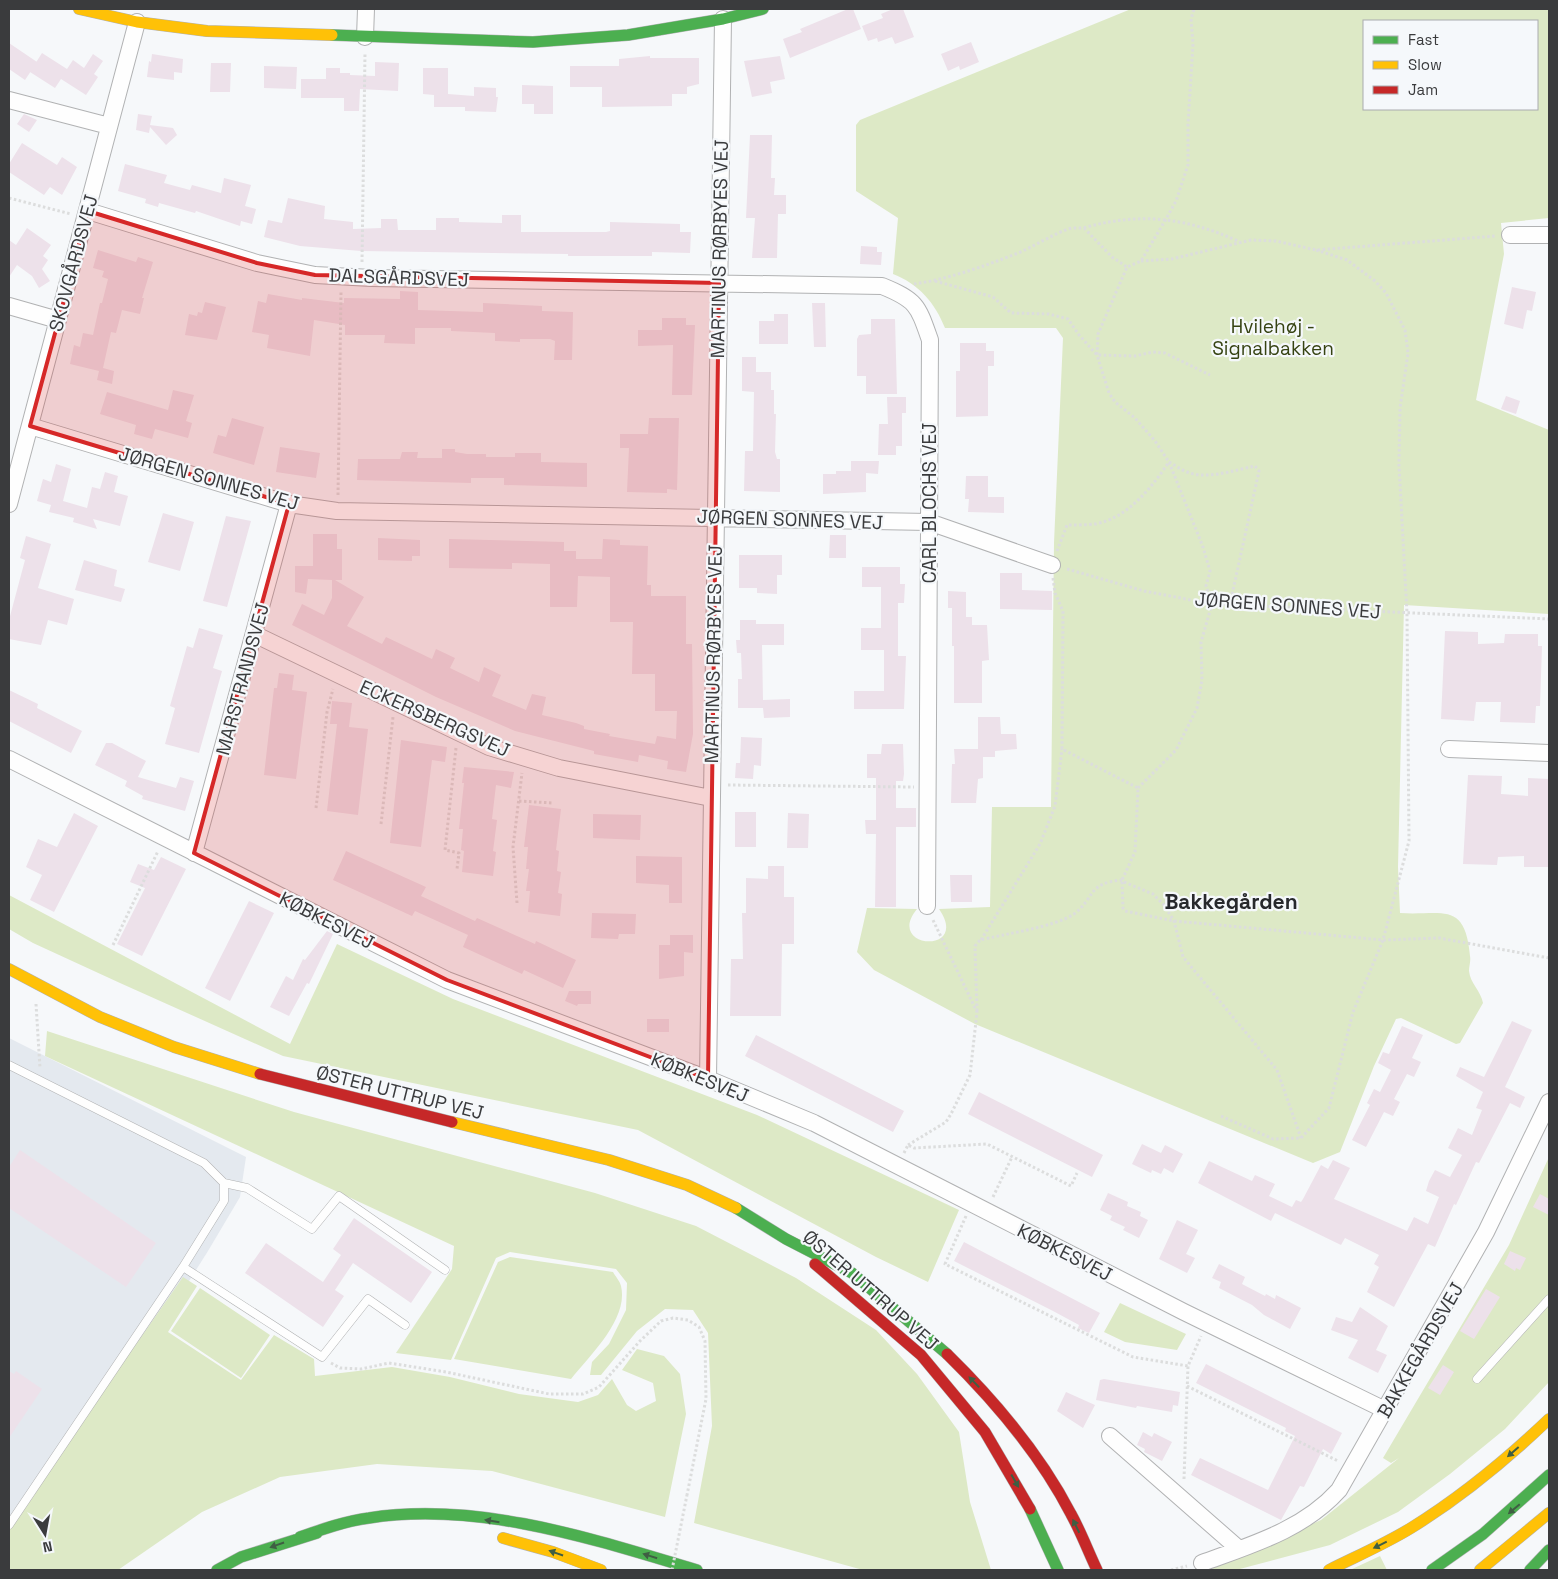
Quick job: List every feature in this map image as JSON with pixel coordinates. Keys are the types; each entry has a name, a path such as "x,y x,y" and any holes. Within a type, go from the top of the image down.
{"main road":[{"path":"79,9 137,22 207,31 533,42 569,41 628,35 723,19 763,9"},
{"name":"ØSTER UTTRUP VEJ","path":"9,969 100,1017 174,1047 281,1081 609,1160 687,1185 743,1212 786,1239 852,1273 934,1341 976,1383 1020,1435 1046,1472 1071,1514 1098,1570"},
{"name":"ØSTER UTTRUP VEJ","path":"786,1239 921,1355 984,1432 1029,1506 1058,1570"},
{"path":"1329,1570 1388,1541 1449,1502 1486,1476 1549,1419"},
{"path":"1432,1570 1483,1534 1549,1475"},
{"path":"1480,1570 1549,1513"},
{"path":"217,1570 240,1557 338,1523 382,1515 428,1514 526,1526 608,1544 697,1570"},
{"path":"300,1537 332,1529 386,1523 442,1526"},
{"path":"493,1536 553,1552 601,1570"},
{"path":"1530,1570 1549,1550"}],"street":[{"path":"365,37 366,9"},
{"name":"MARTINUS RØRBYES VEJ","path":"708,1079 723,19"},
{"name":"SKOVGÅRDSVEJ","path":"9,504 137,22"},
{"path":"9,100 108,126"},
{"name":"DALSGÅRDSVEJ","path":"88,211 257,264 315,274 362,278 718,283"},
{"path":"1510,235 1549,235"},
{"name":"CARL BLOCHS VEJ","path":"718,283 882,286 912,301 921,315 930,340 927,906"},
{"path":"9,306 58,320"},
{"name":"JØRGEN SONNES VEJ","path":"30,426 289,504 337,511 715,516 929,522 1052,565"},
{"name":"MARSTRANDSVEJ","path":"194,853 289,504"},
{"name":"ECKERSBERGSVEJ","path":"254,634 489,747 559,768 711,792"},
{"path":"1449,750 1549,753"},
{"name":"KØBKESVEJ","path":"9,759 448,980 708,1079 814,1123 1207,1324 1385,1410"},
{"name":"BAKKEGÅRDSVEJ","path":"1202,1563 1301,1522 1325,1506 1339,1490 1486,1232 1549,1102"},
{"path":"1110,1436 1238,1549"}],"lane":[{"path":"9,1065 204,1163 224,1183 247,1188 312,1229 339,1196 445,1270"},
{"path":"9,1525 183,1267 224,1201 224,1183"},
{"path":"183,1267 322,1357 368,1299 405,1325"},
{"path":"1477,1379 1549,1299"}],"path":[{"path":"1141,261 1176,201 1188,165 1188,124 1193,44 1191,19 1194,9"},
{"path":"362,278 365,37"},
{"path":"9,198 68,214 88,211"},
{"path":"892,290 935,281 1014,255 1070,229 1084,228 1127,218 1166,220 1208,228 1238,242"},
{"path":"1084,228 1112,257 1127,268"},
{"path":"1316,250 1510,235"},
{"path":"1221,1116 1273,1139 1301,1138 1329,1108 1353,1012 1383,940 1409,841 1407,613 1399,465 1400,408 1408,353 1405,330 1386,293 1375,281 1347,260 1316,250 1276,241 1251,240 1172,259 1141,261 1127,268 1098,334 1097,355 1109,393 1115,402 1135,418 1155,441 1169,462 1203,548 1210,571 1206,586 1212,604 1201,642 1202,680 1196,708 1176,750 1138,788 1135,852 1123,881 1122,908 1125,911 1174,921 1383,940 1438,938 1549,958"},
{"path":"337,511 341,276"},
{"path":"935,281 993,297 1011,313 1049,314 1068,318 1079,335 1097,355 1135,356 1153,352 1164,353 1210,374"},
{"path":"1052,565 1067,525 1096,524 1135,504 1156,481 1169,462"},
{"path":"1169,462 1188,472 1199,474 1219,473 1255,466 1259,471 1230,604"},
{"name":"JØRGEN SONNES VEJ","path":"1052,565 1144,590 1212,604 1549,619"},
{"path":"897,1166 908,1145 946,1122 970,1075 977,1012 975,946 1040,844 1055,806 1062,749 1063,611 1055,593"},
{"path":"316,808 329,701 340,675"},
{"path":"381,824 394,702"},
{"path":"457,869 459,853 445,850 458,732"},
{"path":"1062,749 1138,788"},
{"path":"517,903 513,847 524,758"},
{"path":"711,792 927,787"},
{"path":"519,801 553,804"},
{"path":"113,945 157,853"},
{"path":"980,940 1058,920 1074,914 1095,888 1110,881 1123,881 1153,894 1164,905 1174,921 1183,957 1277,1070 1301,1138"},
{"path":"927,906 977,1012"},
{"path":"35,984 41,1081"},
{"path":"908,1145 914,1148 987,1144 1071,1186 1077,1173"},
{"path":"986,1212 1012,1157"},
{"path":"971,1204 945,1264 1133,1357 1188,1366"},
{"path":"322,1357 340,1368 361,1369 389,1363 446,1372 549,1394 569,1396 583,1394 599,1387 640,1340 661,1322 673,1318 688,1320 699,1327 705,1341 706,1399 672,1570"},
{"path":"1183,1501 1188,1366 1207,1324"},
{"path":"1187,1386 1352,1468"}],"highlighted area":[{"path":"88,211 257,263 315,275 719,283 708,1079 447,980 194,853 289,504 30,426"}],"shaded area":[{"path":"9,1038 246,1157 240,1197 208,1251 9,1566"}],"green space":[{"name":"Hvilehøj - Signalbakken","path":"1131,9 1549,9 1549,218 1501,223 1504,254 1476,400 1549,430 1549,614 1404,605 1398,867 1400,913 1439,913 1457,919 1463,926 1467,938 1470,975 1483,1003 1460,1043 1456,1044 1401,1018 1396,1019 1374,1066 1340,1152 1313,1163 975,1024 874,970 857,952 867,908 917,909 910,922 911,932 918,939 928,941 937,940 944,934 946,924 939,909 990,907 992,807 1051,807 1054,543 1063,338 1056,328 945,328 936,310 925,295 911,283 893,274 898,218 856,191 856,125 860,120"},
{"path":"9,895 290,1044 337,944 453,999 757,1115 959,1210 928,1282 876,1257 638,1130 283,1056 33,943 9,929"},
{"path":"47,1031 294,1112 595,1193 696,1226 796,1278 876,1330 917,1374 959,1432 970,1502 991,1570 863,1570 694,1523 712,1426 708,1333 693,1310 665,1309 637,1331 601,1375 590,1375 592,1362 609,1344 626,1310 627,1283 616,1269 510,1252 496,1258 451,1360 396,1353 452,1269 454,1246 45,1056"},
{"path":"1549,1157 1549,1382 1505,1429 1450,1474 1398,1512 1330,1545 1236,1570 1207,1570 1321,1520 1399,1458 1391,1463 1383,1458 1509,1245"},
{"path":"510,1257 613,1272 620,1282 622,1299 613,1324 597,1348 571,1379 454,1359 498,1262"},
{"path":"183,1277 197,1286 168,1332 241,1380 274,1335 314,1359 315,1376 392,1367 450,1377 519,1394 578,1402 598,1395 612,1379 627,1405 636,1411 656,1401 653,1383 622,1370 637,1349 664,1356 680,1374 686,1414 665,1517 492,1471 377,1464 280,1477 202,1512 118,1570 9,1570 9,1526"},
{"path":"200,1288 270,1335 241,1378 171,1331"},
{"path":"1120,1303 1186,1334 1177,1350 1125,1342 1104,1332"},
{"path":"1380,1556 1387,1570 1350,1570"}],"building":[{"path":"848,9 853,9 861,29 790,58 783,39 802,32 800,29"},
{"path":"893,9 903,9 914,37 895,44 892,37 878,42 877,38 868,41 862,26 883,18 881,14"},
{"path":"971,42 979,62 960,70 959,66 948,71 941,54"},
{"path":"9,43 37,62 25,80 9,69"},
{"path":"42,53 67,69 73,60 84,68 93,54 103,61 94,74 98,77 86,95 61,79 55,88 30,72"},
{"path":"152,54 183,59 182,73 174,72 174,80 147,77"},
{"path":"650,56 650,58 699,58 699,84 687,87 687,94 672,94 672,106 602,107 602,87 570,87 570,66 619,66 619,59"},
{"path":"780,56 785,79 770,82 772,93 752,97 744,61"},
{"path":"375,62 399,63 398,91 360,89 359,111 344,111 344,98 301,98 301,79 326,79 326,68 340,68 340,73 350,73 350,75 375,76"},
{"path":"211,63 231,63 230,92 210,92"},
{"path":"264,66 297,67 296,89 264,88"},
{"path":"423,68 448,68 448,94 474,96 474,87 496,88 496,97 498,97 496,112 465,111 465,107 434,107 434,95 423,94"},
{"path":"522,85 553,86 553,114 534,114 534,104 522,104"},
{"path":"24,114 37,120 29,132 17,124"},
{"path":"138,114 152,116 150,125 173,128 177,135 166,145 150,127 149,133 136,130"},
{"path":"750,135 772,135 771,178 775,178 774,195 786,195 786,214 778,214 777,258 752,258 755,218 746,218"},
{"path":"22,143 57,165 62,157 77,167 62,195 50,187 44,195 9,172 9,164"},
{"path":"125,164 167,175 164,183 190,190 192,185 221,193 224,178 251,185 245,206 256,209 252,224 241,221 240,226 196,211 195,213 159,203 158,207 145,203 146,199 118,191"},
{"path":"288,198 325,206 324,219 353,222 353,229 381,228 381,219 397,219 398,230 436,230 436,218 459,218 459,222 502,223 502,215 521,215 521,232 606,232 610,231 610,222 680,224 680,232 691,232 690,253 652,252 652,256 568,256 568,254 361,251 300,246 264,237 268,220 282,223"},
{"path":"27,228 51,245 43,256 48,260 42,269 50,281 39,288 32,276 17,265 9,277 9,240 16,245"},
{"path":"861,246 877,247 877,252 882,252 881,265 860,264"},
{"path":"98,250 136,262 138,257 153,262 142,298 144,298 140,314 122,310 116,333 111,332 103,368 114,371 112,384 97,380 99,371 70,364 74,345 80,347 83,333 93,335 100,303 102,303 108,279 102,277 104,271 93,268"},
{"path":"1512,287 1536,292 1532,311 1527,310 1523,329 1504,324"},
{"path":"400,291 418,292 418,310 483,312 483,303 542,306 542,311 573,312 572,360 554,360 555,341 550,339 520,339 520,342 495,341 495,333 451,331 451,328 415,328 415,344 384,343 385,335 345,335 345,325 314,320 310,356 267,348 269,335 252,332 258,301 266,303 268,294 302,300 302,298 344,303 344,298 400,299"},
{"path":"205,302 226,307 217,340 185,335 189,314 197,316 198,312 202,313"},
{"path":"812,303 825,303 826,347 814,347"},
{"path":"774,314 788,314 788,344 759,344 759,321 774,321"},
{"path":"662,318 686,318 686,325 695,325 692,395 672,395 673,345 638,346 638,330 662,330"},
{"path":"871,319 895,319 897,394 866,394 866,376 857,376 857,339 859,335 871,334"},
{"path":"960,343 986,343 986,351 994,351 994,366 988,366 988,416 956,417 956,371 960,371"},
{"path":"742,357 756,357 756,372 771,372 771,390 774,390 774,414 776,414 775,452 777,459 780,459 780,492 744,491 745,451 753,451 754,392 742,391"},
{"path":"173,390 194,395 186,421 192,423 188,438 155,429 152,439 134,434 136,425 100,414 107,392 168,410"},
{"path":"1506,396 1520,401 1516,414 1501,409"},
{"path":"887,397 906,397 906,413 902,413 902,446 896,446 896,455 878,455 879,424 888,424"},
{"path":"232,418 264,427 254,465 213,453 218,435 226,437"},
{"path":"649,418 679,418 677,490 667,489 667,493 627,492 629,448 620,448 620,434 648,434"},
{"path":"280,447 320,453 316,478 276,472"},
{"path":"442,449 455,449 455,452 467,454 486,454 486,457 515,457 515,453 541,453 541,462 587,463 587,487 504,485 504,478 471,478 471,483 357,480 358,459 400,459 402,452 418,452 417,458 442,458"},
{"path":"851,461 879,461 878,474 866,473 866,492 823,494 823,474 836,474 836,471 851,471"},
{"path":"56,464 71,469 63,501 87,508 92,487 100,489 105,472 118,476 114,492 128,496 120,526 93,519 97,529 73,522 74,518 49,512 51,505 37,501 43,479 51,482"},
{"path":"966,476 988,476 988,497 1004,497 1004,513 968,512 969,499 965,499"},
{"path":"163,513 194,522 180,571 148,562"},
{"path":"226,516 251,521 227,607 203,601"},
{"path":"313,534 337,534 337,549 342,549 342,580 335,580 364,597 347,626 382,644 386,637 432,659 436,649 455,658 450,668 479,682 484,667 501,675 492,696 526,710 532,694 546,697 542,715 576,723 584,726 584,729 610,734 609,736 655,744 657,736 676,739 677,711 655,711 655,674 632,674 633,622 610,622 610,577 578,576 577,607 550,607 550,564 512,563 512,569 449,568 449,539 564,542 564,551 576,551 576,559 602,559 603,539 620,540 620,545 648,546 647,585 651,585 651,596 686,596 686,644 692,644 693,734 686,772 667,769 668,761 639,755 638,762 594,754 594,751 515,731 436,697 292,625 302,604 324,615 332,598 332,580 308,579 306,594 295,592 295,566 313,566"},
{"path":"830,535 846,535 846,558 829,558"},
{"path":"26,536 51,544 38,588 74,599 67,625 48,620 41,645 9,639 9,620 25,560 20,558"},
{"path":"378,538 420,540 420,556 412,556 412,561 378,560"},
{"path":"739,555 782,555 782,575 777,575 777,594 757,593 757,588 739,588"},
{"path":"84,560 117,570 114,586 125,589 121,602 75,590"},
{"path":"862,567 900,567 900,584 905,584 904,603 898,603 898,656 906,656 904,709 854,709 854,691 884,691 884,650 861,650 861,628 881,628 881,587 862,587"},
{"path":"1000,573 1022,573 1022,590 1052,591 1052,610 1000,609"},
{"path":"948,591 966,592 966,617 972,617 972,625 987,625 989,660 982,661 982,703 954,703 952,608 948,608"},
{"path":"740,620 756,620 756,624 784,624 784,645 762,645 763,700 790,699 790,717 764,718 763,708 738,708 738,679 742,679 741,653 737,653 736,640 740,640"},
{"path":"199,628 223,635 213,668 222,671 199,753 165,744 175,708 170,706 187,646 193,648"},
{"path":"1445,631 1478,632 1478,644 1504,643 1505,634 1538,634 1538,646 1542,646 1540,706 1536,706 1535,723 1500,722 1501,702 1476,702 1474,721 1441,719"},
{"path":"279,673 294,675 292,690 307,692 296,779 264,775 274,688 277,688"},
{"path":"9,690 38,704 37,708 82,731 71,753 9,721"},
{"path":"332,701 352,703 349,727 368,729 358,815 327,811 337,724 330,724"},
{"path":"978,717 1000,717 1001,734 1016,734 1017,749 995,751 995,757 983,757 983,778 978,779 976,803 951,803 952,764 955,764 954,749 978,749"},
{"path":"741,737 762,738 761,766 754,765 753,779 735,778 736,763 740,763"},
{"path":"401,740 447,747 445,762 432,760 421,847 390,843"},
{"path":"106,743 112,743 146,761 138,777 176,788 180,777 194,781 185,811 142,799 143,796 125,786 127,781 95,765"},
{"path":"882,744 903,744 904,774 903,781 896,781 896,808 916,808 916,827 896,827 896,907 875,907 876,834 866,834 865,820 876,820 876,778 867,778 867,754 881,754"},
{"path":"464,767 514,772 511,788 496,785 492,819 497,820 493,851 496,852 493,876 462,872 464,851 461,850 463,829 459,829"},
{"path":"1468,775 1502,776 1501,794 1528,796 1528,778 1549,779 1549,867 1524,867 1524,856 1498,857 1497,865 1463,864"},
{"path":"529,805 561,809 556,850 559,851 557,871 561,872 558,893 562,894 560,916 528,912 530,891 526,891 529,869 526,869 528,847 524,847"},
{"path":"735,812 756,812 756,847 735,847"},
{"path":"74,813 98,826 54,912 30,900 42,875 26,867 38,839 57,847"},
{"path":"788,813 809,814 808,848 787,848"},
{"path":"593,814 641,815 640,840 593,838"},
{"path":"346,851 426,887 421,896 475,921 477,918 535,944 536,941 576,960 563,988 524,970 522,974 463,947 468,935 415,911 412,916 333,880"},
{"path":"636,856 682,857 682,903 669,903 669,885 636,883"},
{"path":"161,857 186,869 142,956 117,944 145,888 130,882 138,864 154,870"},
{"path":"768,866 784,866 784,897 794,897 794,944 782,944 781,1016 730,1016 731,959 743,959 742,913 746,913 746,878 768,879"},
{"path":"950,875 972,875 972,902 951,902"},
{"path":"249,901 274,913 230,1001 205,988"},
{"path":"592,913 636,914 635,934 619,934 618,939 591,938"},
{"path":"327,931 333,934 309,984 307,983 289,1016 270,1007 286,976 293,980 303,959 305,960"},
{"path":"670,935 693,935 693,953 684,952 684,976 659,979 659,945 670,945"},
{"path":"569,991 591,991 591,1004 578,1004 577,1006 565,1001"},
{"path":"647,1019 669,1019 669,1032 647,1032"},
{"path":"1512,1021 1532,1030 1505,1087 1525,1097 1520,1108 1510,1103 1479,1163 1476,1162 1456,1205 1454,1204 1435,1247 1428,1244 1394,1307 1367,1292 1379,1267 1374,1264 1379,1255 1345,1238 1341,1245 1275,1213 1271,1221 1198,1183 1209,1161 1252,1181 1255,1175 1275,1184 1269,1196 1292,1207 1296,1200 1301,1202 1321,1165 1328,1169 1333,1160 1350,1168 1334,1199 1407,1231 1414,1217 1428,1224 1439,1197 1426,1191 1429,1181 1435,1170 1450,1177 1462,1155 1448,1148 1458,1128 1472,1135 1482,1110 1476,1108 1483,1092 1456,1076 1460,1067 1484,1077"},
{"path":"1402,1026 1423,1035 1412,1058 1421,1062 1414,1077 1407,1074 1394,1099 1400,1102 1393,1116 1384,1112 1366,1147 1352,1140 1370,1105 1367,1103 1374,1089 1380,1092 1391,1070 1378,1063 1383,1052 1389,1054"},
{"path":"756,1035 904,1111 893,1132 745,1056"},
{"path":"979,1092 1103,1155 1092,1177 968,1114"},
{"path":"1142,1144 1161,1153 1165,1145 1183,1154 1173,1173 1164,1168 1161,1174 1152,1170 1151,1173 1132,1164"},
{"path":"20,1150 156,1243 126,1287 9,1208 9,1167"},
{"path":"1108,1193 1128,1202 1127,1206 1141,1212 1140,1216 1148,1220 1139,1238 1123,1230 1125,1227 1110,1220 1112,1216 1100,1210"},
{"path":"1540,1194 1549,1199 1549,1215 1533,1207"},
{"path":"354,1218 432,1272 411,1303 353,1263 335,1290 344,1296 323,1327 245,1273 266,1243 323,1282 341,1255 333,1249"},
{"path":"1177,1220 1198,1230 1186,1254 1195,1258 1187,1273 1159,1259"},
{"path":"964,1242 1100,1313 1089,1333 1078,1328 1079,1325 1053,1311 954,1261"},
{"path":"1510,1251 1526,1258 1520,1270 1516,1268 1515,1271 1504,1264"},
{"path":"1219,1264 1245,1277 1242,1284 1265,1296 1266,1294 1275,1299 1276,1295 1301,1308 1290,1329 1264,1315 1252,1305 1219,1288 1221,1282 1212,1278"},
{"path":"1486,1289 1500,1297 1474,1339 1460,1331"},
{"path":"1360,1307 1388,1326 1376,1350 1387,1355 1378,1373 1348,1358 1358,1340 1331,1330 1336,1317 1352,1322"},
{"path":"1206,1364 1342,1433 1331,1454 1323,1449 1304,1487 1300,1486 1281,1520 1191,1475 1200,1458 1268,1490 1295,1436 1285,1431 1286,1428 1196,1383"},
{"path":"1443,1365 1454,1372 1440,1395 1428,1388"},
{"path":"9,1371 14,1374 16,1371 42,1389 9,1438"},
{"path":"1104,1379 1180,1392 1178,1406 1173,1405 1172,1412 1137,1406 1136,1408 1096,1400 1100,1380"},
{"path":"1066,1392 1095,1405 1083,1428 1057,1411"},
{"path":"1143,1432 1152,1437 1154,1433 1172,1442 1162,1461 1144,1452 1145,1449 1137,1445"}],"traffic: fast":[{"path":"332,35 533,42 628,35 723,19 763,9"},
{"path":"736,1208 786,1239 852,1273 947,1354"},
{"path":"1432,1570 1483,1534 1549,1475"},
{"path":"1030,1509 1058,1570"},
{"path":"300,1537 360,1519 410,1514 452,1515 494,1519 577,1535 697,1570"},
{"path":"217,1570 241,1557 317,1533"},
{"path":"1530,1570 1549,1550"}],"traffic: slow":[{"path":"79,9 137,22 207,31 332,35"},
{"path":"9,969 100,1017 174,1047 260,1074"},
{"path":"452,1122 609,1160 687,1185 736,1208"},
{"path":"1329,1570 1411,1528 1448,1504 1483,1477 1549,1419"},
{"path":"1480,1570 1549,1513"},
{"path":"503,1538 553,1552 601,1570"}],"traffic: jam":[{"path":"260,1074 452,1122"},
{"path":"815,1264 921,1355 985,1432 1030,1509"},
{"path":"947,1354 999,1409 1031,1449 1059,1492 1097,1570"}],"district":[{"name":"Bakkegården","path":"1231,902"}]}
